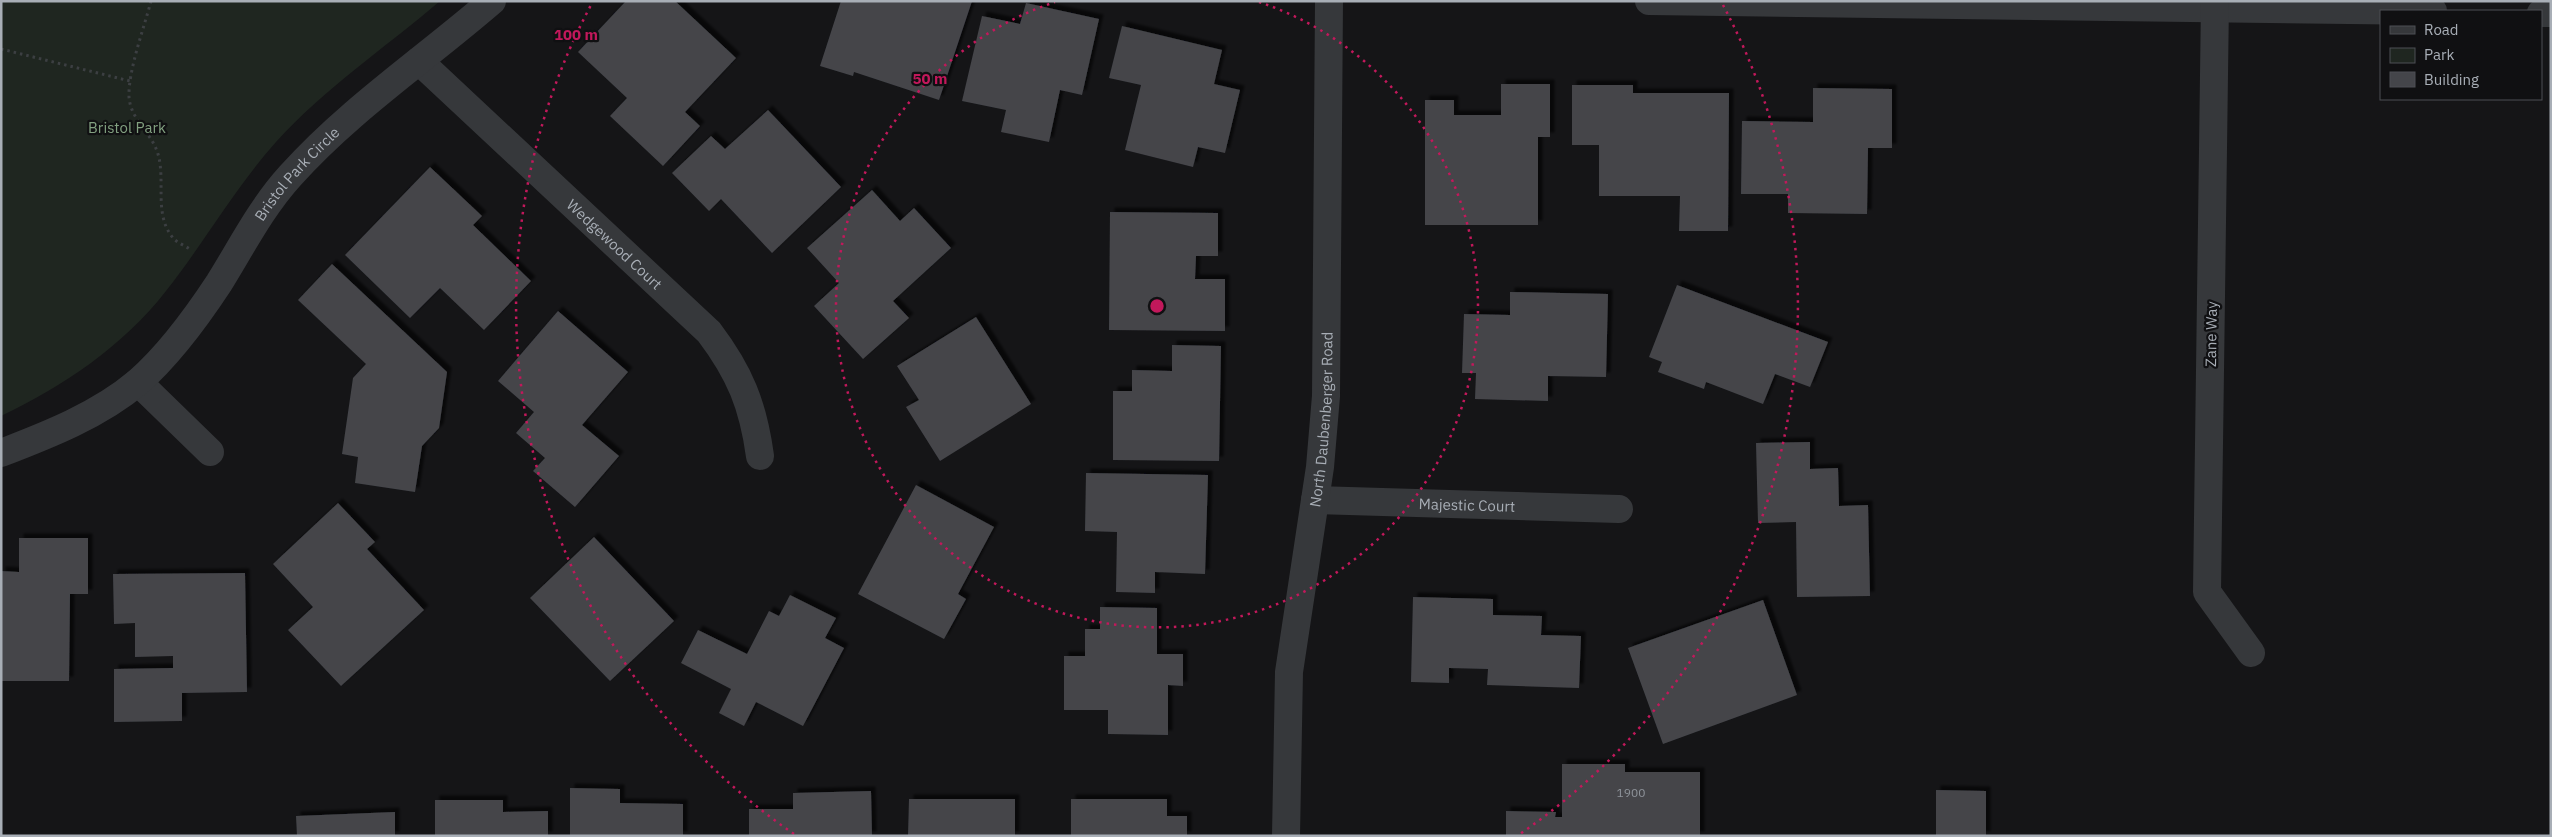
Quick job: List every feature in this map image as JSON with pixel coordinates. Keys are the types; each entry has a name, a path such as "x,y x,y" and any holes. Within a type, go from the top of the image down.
{"street":[{"name":"Bristol Park Circle","path":"1,453 88,414 138,382 167,352 202,307 259,215 288,177 324,141 492,1"},
{"name":"North Daubenberger Road","path":"1286,836 1289,672 1315,500 1326,396 1329,1"},
{"path":"1649,1 2215,5 2397,10"},
{"name":"Zane Way","path":"2215,5 2207,592 2251,653"},
{"name":"Wedgewood Court","path":"420,61 709,332 726,355 742,382 751,407 760,456"},
{"path":"138,382 210,452"},
{"name":"Majestic Court","path":"1315,500 1619,509"}],"path":[{"path":"151,1 130,81 131,108 136,120 158,153 162,210 167,227 174,238 190,249"},
{"path":"1,48 130,81"}],"green space":[{"name":"Bristol Park","path":"1,1 440,1 334,86 276,142 247,178 166,291 131,330 112,347 70,378 1,416"}],"building":[{"path":"626,1 675,1 736,58 685,112 700,126 663,166 610,116 627,98 578,52"},
{"path":"841,1 972,1 939,100 854,72 853,76 820,66"},
{"path":"1026,3 1099,19 1082,95 1060,90 1049,142 1001,132 1006,110 962,101 982,16 1020,24"},
{"path":"1122,26 1222,50 1214,84 1240,90 1225,153 1198,147 1193,167 1125,150 1141,85 1109,78"},
{"path":"1501,84 1550,84 1550,137 1538,137 1538,225 1425,225 1425,100 1454,100 1454,115 1501,115"},
{"path":"1572,85 1633,85 1633,93 1729,93 1728,231 1679,231 1680,196 1599,196 1599,145 1572,145"},
{"path":"1813,88 1892,89 1892,148 1868,148 1867,214 1788,213 1788,194 1741,194 1742,121 1813,122"},
{"path":"768,110 841,187 772,253 721,199 709,211 672,173 711,136 725,149"},
{"path":"430,167 482,216 473,225 531,281 484,330 440,288 410,318 345,255"},
{"path":"872,190 900,221 914,208 951,248 893,301 909,318 863,359 814,306 839,283 807,248"},
{"path":"1110,212 1218,213 1218,256 1196,256 1195,279 1225,279 1225,331 1109,330"},
{"path":"332,264 447,372 439,428 422,446 415,492 355,483 358,457 342,454 353,378 366,364 298,300"},
{"path":"1677,285 1828,342 1810,387 1775,374 1763,404 1706,382 1704,389 1658,372 1662,362 1649,357"},
{"path":"1510,292 1608,294 1606,377 1548,376 1548,401 1475,399 1476,373 1462,373 1464,314 1510,315"},
{"path":"558,311 628,372 582,425 619,456 575,507 533,471 545,458 516,433 534,412 498,381"},
{"path":"976,317 1031,404 940,461 906,407 919,400 897,366"},
{"path":"1172,345 1221,346 1219,461 1113,460 1113,391 1132,391 1132,370 1172,371"},
{"path":"1810,442 1810,469 1838,468 1839,506 1868,505 1870,596 1797,597 1796,522 1758,523 1756,443"},
{"path":"1086,473 1208,475 1205,574 1155,572 1155,593 1116,592 1117,532 1085,531"},
{"path":"916,485 994,527 958,594 966,599 944,639 858,594"},
{"path":"338,503 375,542 367,549 424,610 341,686 288,630 313,607 273,564"},
{"path":"594,537 674,621 610,681 530,598"},
{"path":"19,538 88,538 88,594 70,594 69,681 1,681 1,571 19,572"},
{"path":"245,573 247,692 182,693 182,721 114,722 114,669 173,668 173,656 135,657 135,623 114,624 113,574"},
{"path":"790,595 836,618 825,638 844,648 803,726 756,702 744,726 719,713 731,689 681,663 698,630 747,654 769,611 779,616"},
{"path":"1413,597 1493,599 1493,615 1542,616 1541,635 1581,636 1579,688 1487,685 1488,669 1449,668 1449,683 1411,682"},
{"path":"1763,600 1797,695 1663,744 1628,648"},
{"path":"1100,607 1157,608 1157,654 1183,654 1183,686 1168,685 1168,735 1108,734 1108,710 1064,710 1064,656 1085,656 1085,629 1100,629"},
{"path":"1562,764 1625,764 1625,772 1700,772 1700,836 1506,836 1506,811 1556,812 1555,817 1562,817"},
{"path":"570,788 620,789 620,803 683,804 683,836 570,836"},
{"path":"1936,790 1986,791 1986,836 1936,836"},
{"path":"871,791 872,836 749,836 749,809 793,809 793,793"},
{"path":"909,799 1015,799 1015,836 908,836"},
{"path":"1071,799 1167,799 1167,816 1187,816 1187,836 1071,836"},
{"path":"435,800 503,800 503,812 548,811 548,836 435,836"},
{"path":"395,812 395,836 297,836 296,816"}]}
